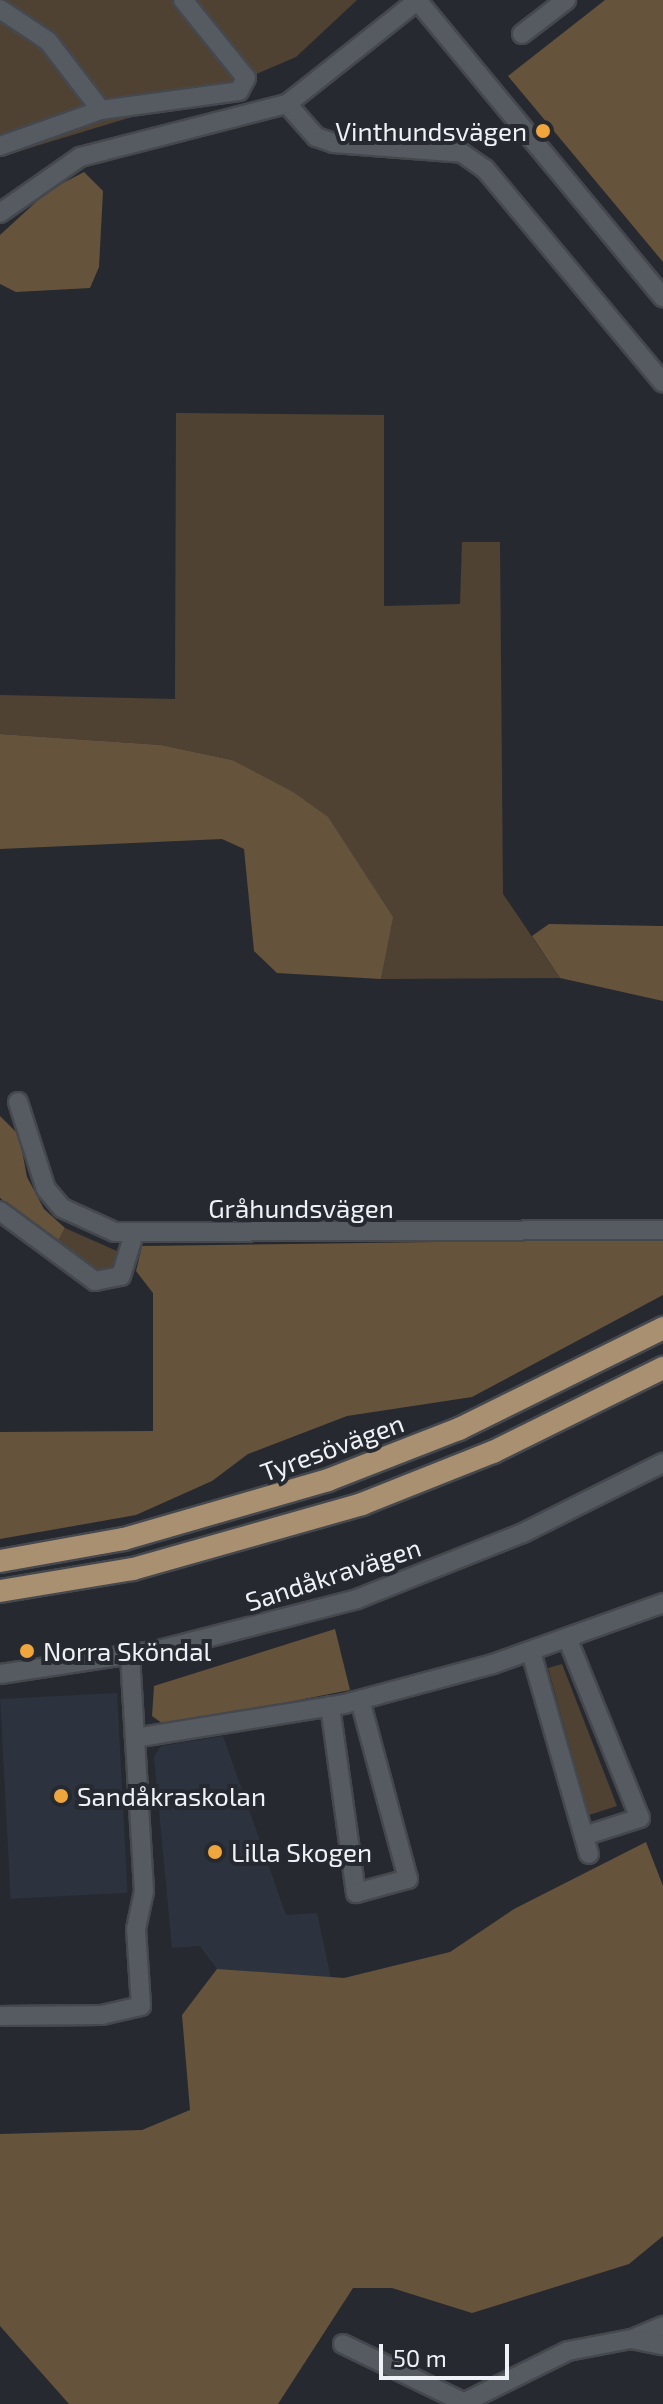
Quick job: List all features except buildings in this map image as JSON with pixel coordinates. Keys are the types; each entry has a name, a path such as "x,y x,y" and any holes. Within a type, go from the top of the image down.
{"main road":[{"name":"Tyresövägen","path":"0,1561 124,1539 328,1480 459,1429 663,1328"},
{"path":"0,1591 133,1569 362,1504 493,1452 663,1368"}],"street":[{"path":"0,146 101,110 239,91 246,78 183,0"},
{"path":"3,203 109,147 287,104 418,0 663,297"},
{"path":"522,34 566,0"},
{"path":"0,9 48,41 101,110"},
{"path":"287,104 316,137 333,143 462,153 485,169 663,383"},
{"name":"Gråhundsvägen","path":"18,1102 46,1189 62,1208 134,1234 663,1230"},
{"path":"0,1211 95,1281 121,1276 134,1234"},
{"name":"Sandåkravägen","path":"0,1674 130,1656 357,1599 523,1533 663,1463"},
{"path":"135,1738 360,1700 531,1652 663,1603"},
{"path":"568,1640 640,1818 584,1836"},
{"path":"531,1652 589,1854"},
{"path":"0,2016 102,2015 141,2006 143,1945 136,1929 144,1891 130,1656"},
{"path":"330,1706 356,1893 408,1879 360,1700"},
{"path":"343,2344 462,2403 568,2351 631,2339 663,2326"},
{"path":"631,2339 663,2345"}],"shaded area":[{"path":"0,0 357,0 296,57 214,92 0,157"},
{"path":"605,0 663,0 663,262 508,76"},
{"path":"84,172 103,191 99,267 90,288 16,292 0,284 0,235 48,191"},
{"path":"176,413 384,415 384,606 460,604 462,542 500,542 503,894 560,978 381,979 392,917 232,760 161,745 0,734 0,695 175,699"},
{"path":"0,734 161,745 232,760 293,792 328,817 393,917 381,979 277,973 254,951 244,849 222,839 0,849"},
{"path":"549,924 663,926 663,1001 560,978 532,936"},
{"path":"0,1116 19,1135 27,1177 44,1209 65,1228 57,1243 0,1198"},
{"path":"65,1228 119,1252 109,1272 94,1272 57,1243"},
{"path":"663,1239 663,1295 472,1397 347,1416 248,1454 212,1481 136,1515 0,1539 0,1432 153,1431 153,1293 136,1271 142,1246"},
{"path":"335,1629 350,1690 166,1726 152,1716 154,1686"},
{"path":"562,1664 617,1806 589,1815 548,1668"},
{"name":"Sandåkraskolan","path":"117,1693 127,1893 11,1899 0,1699"},
{"name":"Lilla Skogen","path":"223,1736 286,1915 317,1913 338,2011 217,1969 200,1946 172,1948 154,1757 161,1746"},
{"path":"646,1842 663,1886 663,2236 629,2264 472,2313 392,2288 353,2288 278,2404 69,2404 0,2326 0,2134 142,2130 190,2110 182,2015 217,1969 344,1978 450,1952 514,1909"}],"place":[{"name":"Vinthundsvägen","path":"543,131"},
{"name":"Norra Sköndal","path":"27,1651"},
{"name":"Sandåkraskolan","path":"61,1796"},
{"name":"Lilla Skogen","path":"215,1852"}]}
